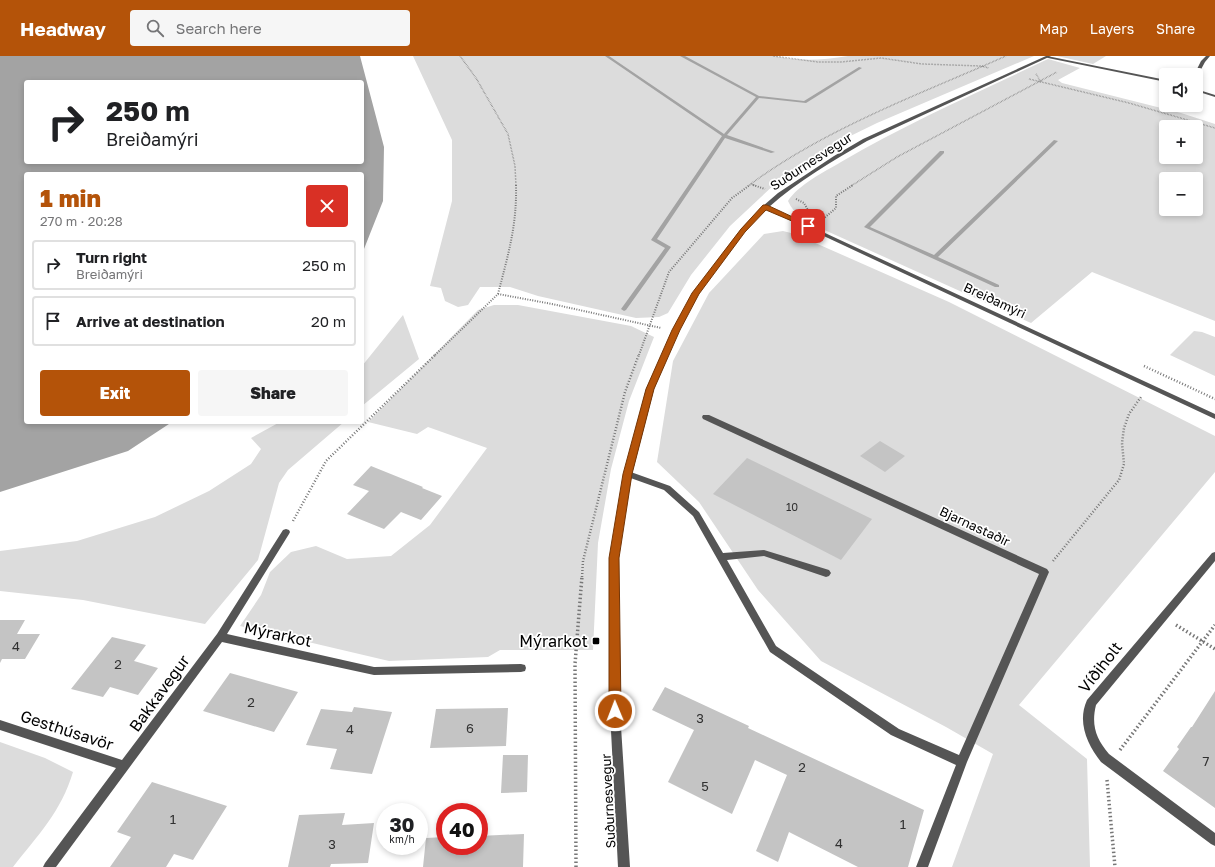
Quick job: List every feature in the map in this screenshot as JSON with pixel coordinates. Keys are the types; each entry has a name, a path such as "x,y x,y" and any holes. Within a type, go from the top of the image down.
{"street":[{"path":"1048,56 1159,80"},
{"name":"Suðurnesvegur","path":"624,867 615,711 614,558 628,474 650,389 676,330 696,293 743,230 780,194 804,177 865,140 1048,56"},
{"path":"1200,68 1208,56"},
{"path":"1203,92 1215,96"},
{"name":"Breiðamýri","path":"765,207 1215,417"},
{"name":"Bjarnastaðir","path":"706,417 1044,572"},
{"path":"628,474 667,488 696,514 773,649 895,732 962,762"},
{"name":"Bakkavegur","path":"49,867 220,637 286,532"},
{"path":"720,557 764,553 826,573"},
{"name":"Víðiholt","path":"1215,555 1091,702 1088,726 1096,748 1114,764 1215,840"},
{"path":"922,867 962,762 1044,572"},
{"name":"Mýrarkot","path":"220,637 374,671 521,668"},
{"name":"Gesthúsavör","path":"0,725 124,766"}],"path":[{"path":"286,532 326,461 498,294 511,245 515,222 515,166 508,134 476,78 460,56"},
{"path":"773,56 818,62 841,62 881,58 922,64 981,66 1040,82 1129,103 1215,128"},
{"path":"808,226 821,220 836,208 836,196 897,157 940,133 1040,82 1073,62"},
{"path":"498,294 552,304 650,326 676,330"},
{"path":"576,867 575,664 583,562 625,392 650,326"},
{"path":"1044,572 1120,480 1124,464 1122,443 1124,428 1129,414 1150,386"},
{"path":"1162,617 1215,649"},
{"path":"1115,867 1107,780 1118,753 1215,625"}],"shaded area":[{"path":"0,56 360,56 384,147 383,201 364,249 364,172 24,172 24,424 169,424 128,451 0,492"},
{"path":"413,56 775,56 811,60 848,56 1034,56 877,123 832,145 776,183 730,226 691,275 668,313 659,317 636,318 538,296 510,287 480,287 468,305 458,307 445,301 441,288 430,286 452,201 452,140"},
{"path":"1057,56 1106,56 1093,64"},
{"path":"1048,59 1080,68 1058,80 1062,83 1159,107 1159,112 1177,112 1203,120 1159,120 1159,164 1203,164 1203,120 1215,124 1215,321 1092,272 1031,323 810,223 794,210 788,201 798,190 827,170 891,134"},
{"path":"783,231 795,234 949,302 1215,436 1215,472 1019,705 1087,759 1090,867 952,867 993,754 946,727 821,661 758,590 699,502 657,462 673,361 709,293 764,234"},
{"path":"494,305 518,305 631,326 654,337 629,401 611,469 598,543 593,650 500,650 488,657 389,661 240,626 261,595 270,572 291,552 316,546 347,559 391,556 430,525 487,448 428,427 417,434 368,422 478,310"},
{"path":"403,315 419,359 364,404 364,364"},
{"path":"1194,331 1202,332 1215,337 1215,376 1170,355"},
{"path":"276,424 342,424 288,470 279,483 258,560 205,624 83,600 0,591 0,551 77,541 155,517 209,491 251,464 261,449 251,438"},
{"path":"0,742 45,758 73,772 62,799 55,811 13,867 0,867"}],"building":[{"path":"880,441 905,456 885,472 860,456"},
{"path":"747,458 872,519 841,560 713,494"},
{"path":"371,466 442,496 421,520 401,512 384,529 347,514 369,491 353,485"},
{"path":"0,620 25,620 17,634 40,634 25,659 2,659 0,663"},
{"path":"112,637 146,645 134,661 158,668 138,695 110,687 103,697 71,689"},
{"path":"230,673 298,692 274,732 203,711"},
{"path":"665,687 749,726 748,728 924,810 908,867 858,867 789,832 778,862 756,851 787,775 755,760 732,814 668,782 694,730 652,710"},
{"path":"1215,691 1215,808 1163,771 1179,749 1177,747"},
{"path":"354,707 392,712 372,774 330,769 337,749 306,745 321,709 352,712"},
{"path":"508,708 506,746 430,748 436,709"},
{"path":"503,755 528,755 527,792 501,793"},
{"path":"152,782 227,806 193,860 174,854 166,867 110,867 131,837 117,832"},
{"path":"345,813 342,825 374,823 368,863 331,864 330,867 288,867 299,815"},
{"path":"524,834 523,867 423,867 424,855 428,855 428,838 436,837 436,855 488,855 488,836"}],"waterway":[{"path":"607,56 724,136"},
{"path":"682,56 758,97"},
{"path":"758,97 805,102 860,68"},
{"path":"724,136 758,97"},
{"path":"624,309 668,247 654,240 724,136"},
{"path":"724,136 773,152"},
{"path":"934,258 1056,141"},
{"path":"934,258 867,227 942,152"},
{"path":"934,258 997,286"}],"place":[{"name":"Mýrarkot","path":"596,641"}],"route":[{"path":"615,711 614,558 628,474 650,389 676,330 696,293 743,230 765,207 808,226"}]}
